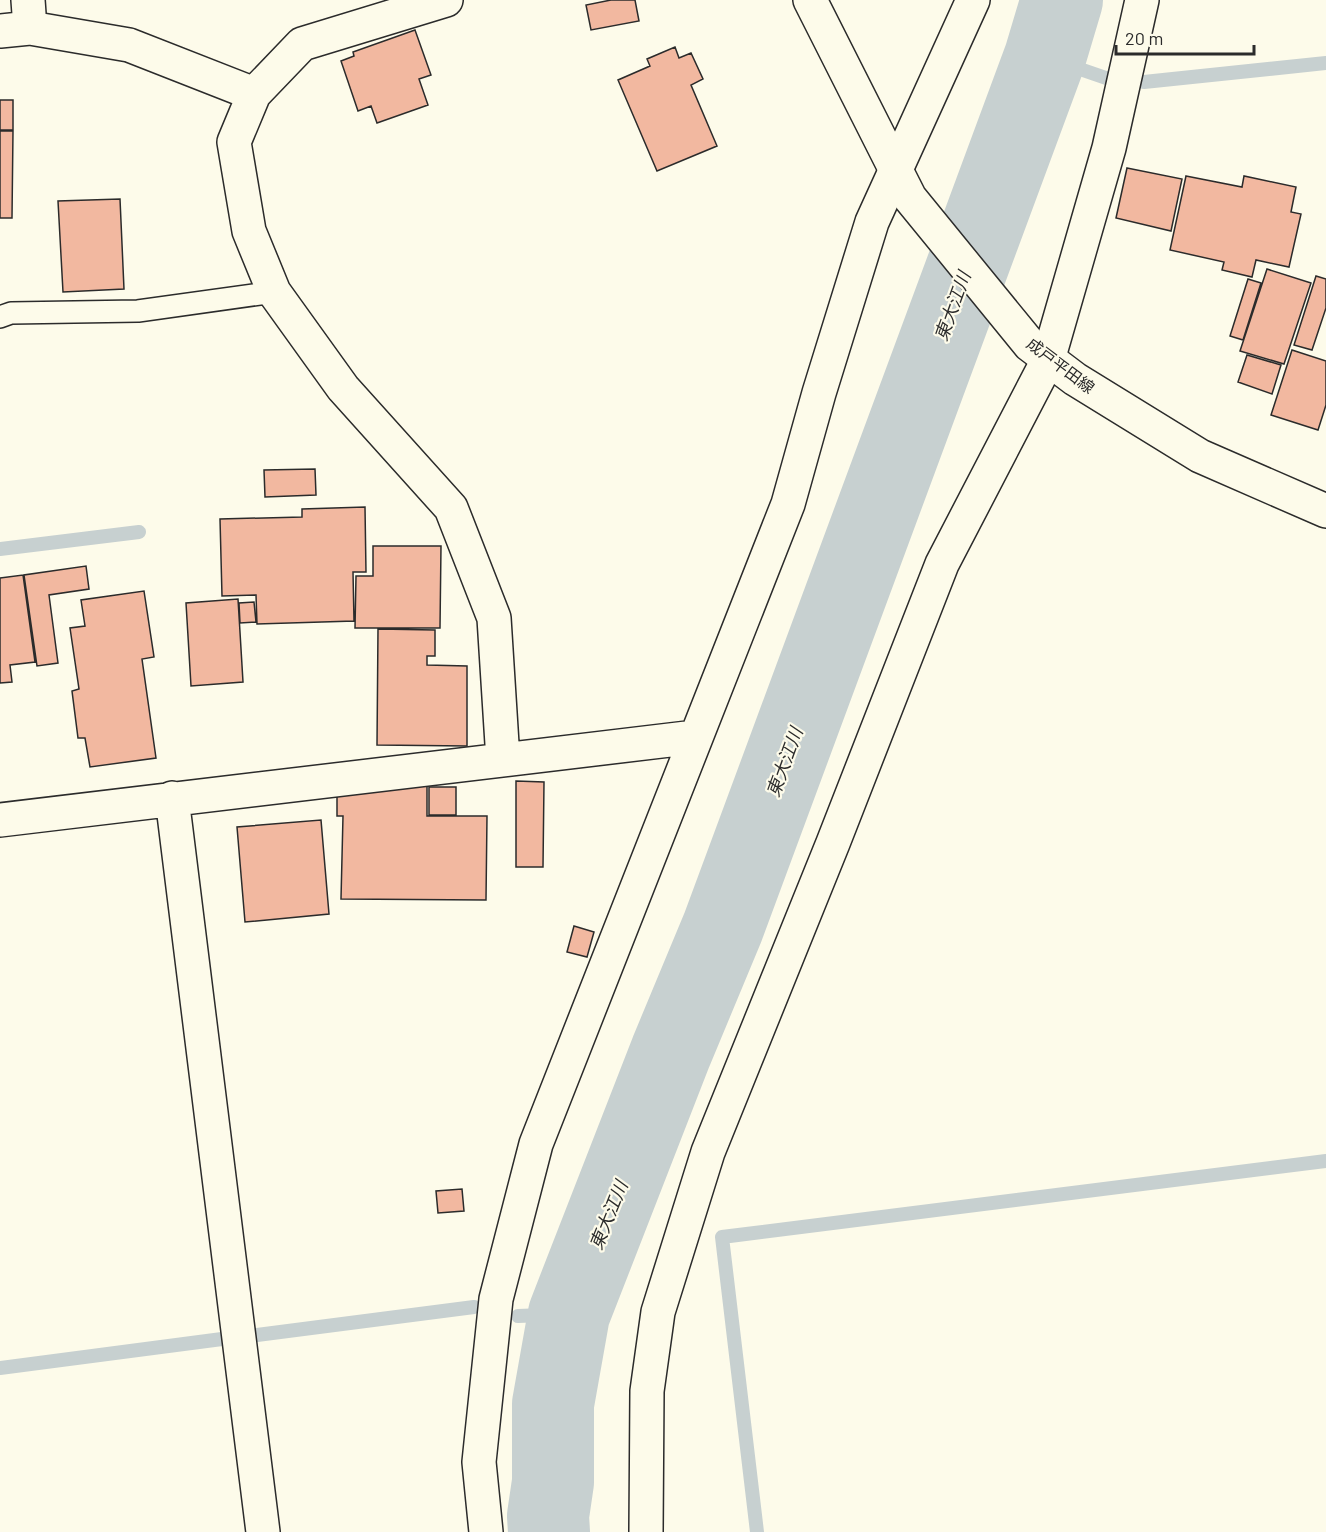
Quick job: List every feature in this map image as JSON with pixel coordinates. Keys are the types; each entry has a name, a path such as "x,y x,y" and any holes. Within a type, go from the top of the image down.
{"street":[{"path":"446,0 302,44 254,94 234,142 249,231 274,292 343,388 451,508 494,618 503,760"},
{"name":"成戸平田線","path":"810,0 910,198 1039,353 1075,379 1200,456 1326,511"},
{"path":"486,1532 479,1462 496,1299 536,1144 788,504 819,393 872,222 973,0"},
{"path":"646,1532 647,1390 658,1312 708,1152 833,843 942,564 1039,353 1109,148 1142,0"},
{"path":"19,20 129,45 254,94"},
{"path":"0,820 695,737"},
{"path":"172,798 263,1532"}],"lane":[{"path":"0,317 11,313 138,311 274,292"}],"building":[{"path":"611,0 635,0 639,21 591,30 586,5"},
{"path":"415,30 431,75 419,79 428,105 377,123 371,106 358,111 341,61 354,56 353,52"},
{"path":"675,47 679,58 691,53 703,79 691,85 717,146 657,171 618,80 650,66 647,59"},
{"path":"0,100 13,100 13,130 0,130"},
{"path":"0,131 13,131 12,218 0,218"},
{"path":"1127,168 1182,179 1171,231 1116,218"},
{"path":"1186,176 1242,187 1244,176 1296,187 1291,212 1301,214 1289,267 1256,260 1252,277 1222,270 1224,262 1170,250"},
{"path":"120,199 124,289 63,292 58,201"},
{"path":"1267,269 1311,283 1284,364 1240,351"},
{"path":"1316,276 1326,279 1326,308 1312,350 1294,345"},
{"path":"1248,279 1261,283 1243,340 1230,336"},
{"path":"1292,350 1326,361 1326,405 1318,430 1271,415"},
{"path":"1247,355 1281,365 1272,394 1238,382"},
{"path":"315,469 316,495 265,497 264,470"},
{"path":"365,507 366,572 353,572 354,621 257,624 256,595 222,596 220,519 302,517 302,509"},
{"path":"373,546 441,546 440,628 355,628 356,576 373,576"},
{"path":"86,566 89,589 49,595 58,663 37,666 24,575"},
{"path":"23,575 35,662 10,665 12,682 0,683 0,578"},
{"path":"144,591 154,657 142,659 156,758 90,767 85,738 78,738 72,691 79,689 70,628 85,626 81,600"},
{"path":"238,599 243,682 191,686 186,603"},
{"path":"254,602 256,622 240,623 239,603"},
{"path":"378,629 435,630 435,656 427,656 427,665 467,666 467,746 377,745"},
{"path":"516,781 544,782 543,867 516,867"},
{"path":"427,783 427,816 487,816 486,900 341,899 343,816 337,816 337,790"},
{"path":"429,787 456,787 456,815 429,815"},
{"path":"321,820 329,914 245,922 237,827"},
{"path":"574,926 594,932 587,957 567,952"},
{"path":"462,1189 464,1211 438,1213 436,1191"}],"waterway":[{"name":"東大江川","path":"549,1532 548,1516 553,1482 553,1404 569,1314 671,1052 723,927 1045,57 1062,0"},
{"path":"1045,57 1106,78"},
{"path":"1144,82 1326,63"},
{"path":"0,549 139,532"},
{"path":"757,1532 722,1237 1326,1161"},
{"path":"257,1335 474,1307"},
{"path":"518,1316 569,1314"},
{"path":"0,1368 222,1339"}]}
